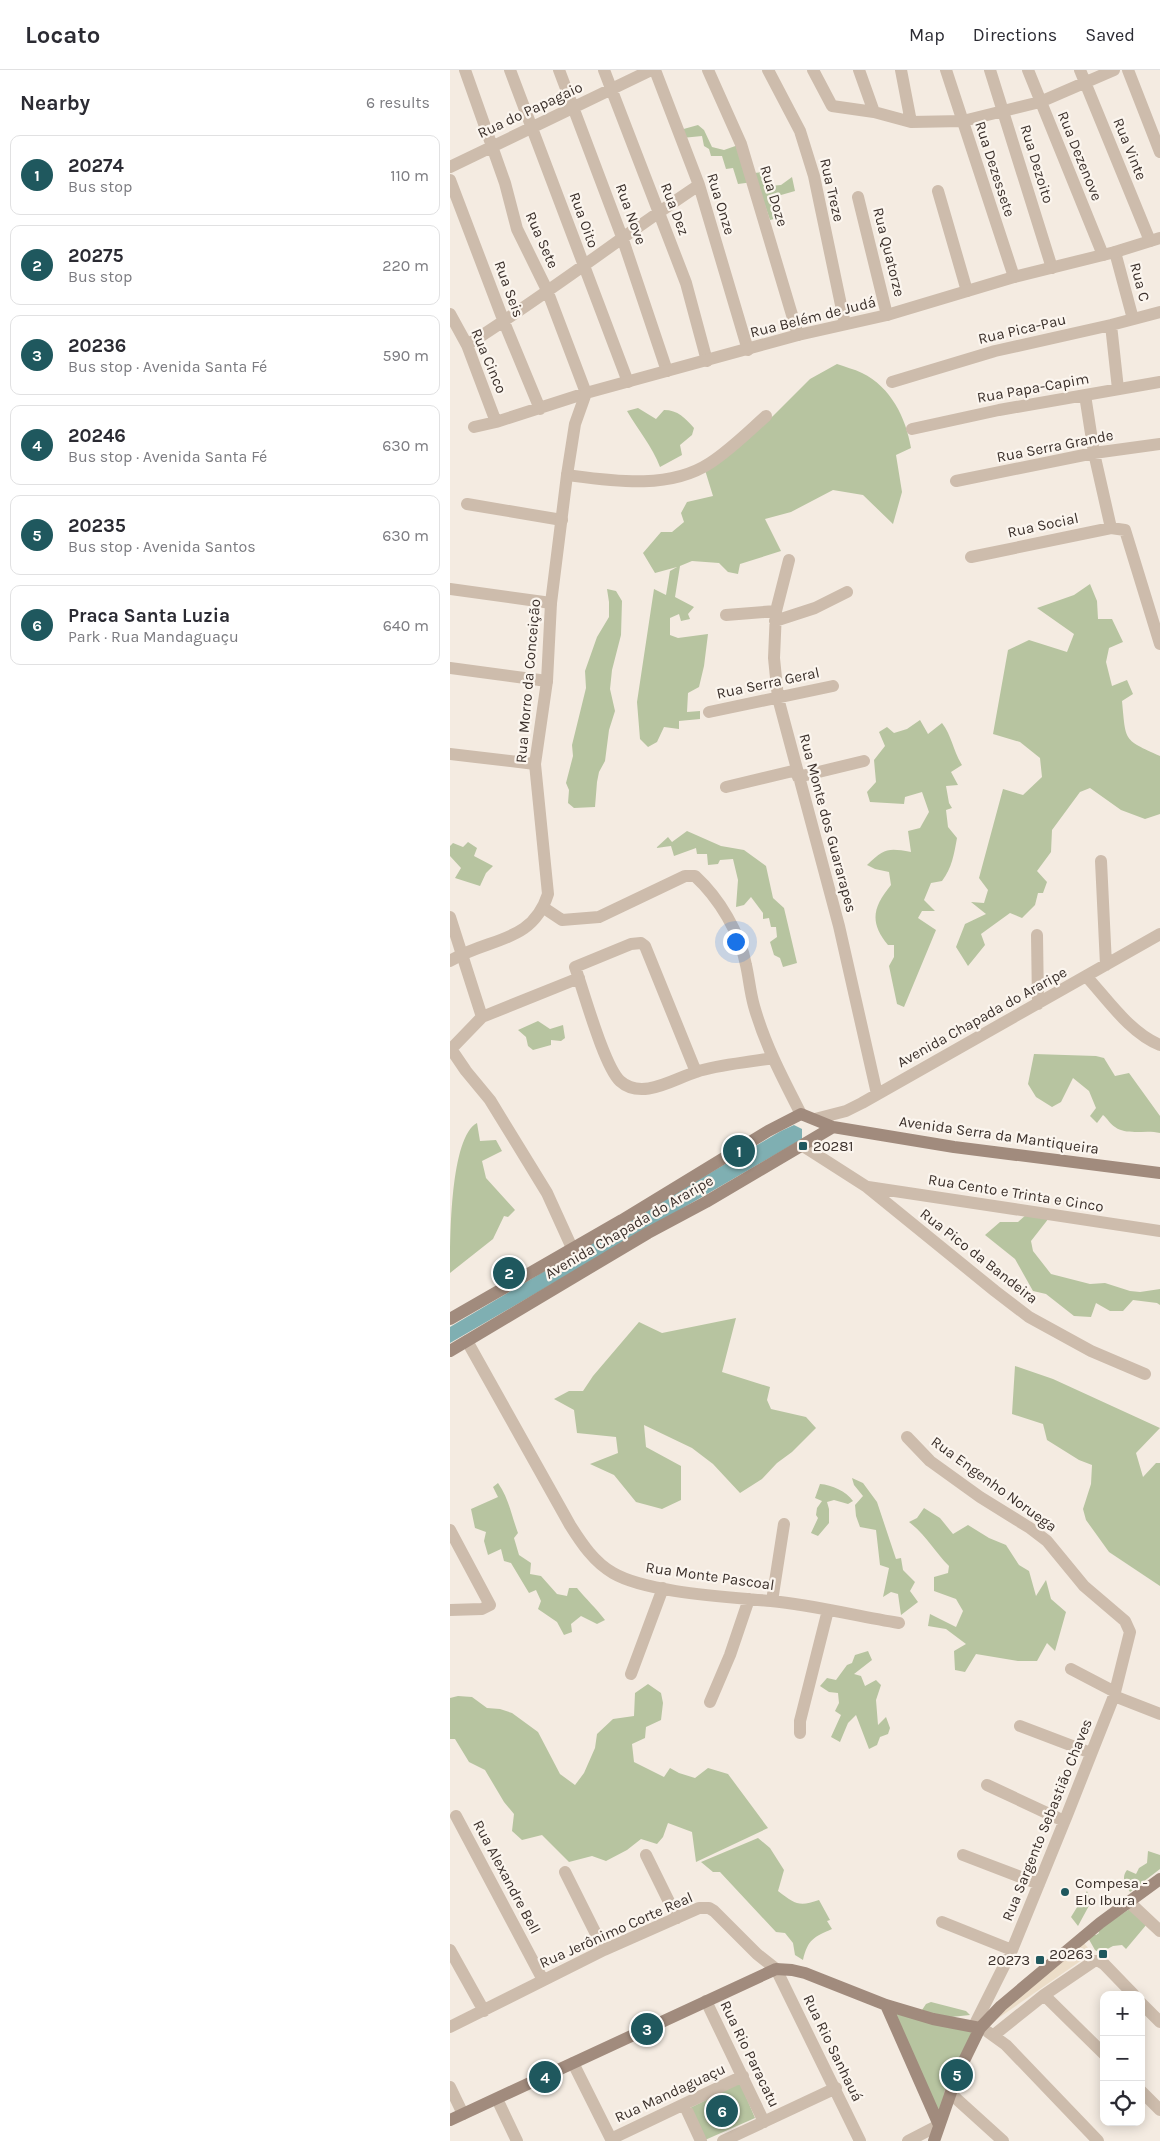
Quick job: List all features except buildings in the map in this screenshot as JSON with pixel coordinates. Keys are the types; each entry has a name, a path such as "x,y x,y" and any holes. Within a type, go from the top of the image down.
{"main road":[{"name":"Avenida Chapada do Araripe","path":"450,1319 768,1131 801,1114"},
{"path":"801,1114 833,1127"},
{"name":"Avenida Chapada do Araripe","path":"450,1351 648,1233 803,1146 833,1127"},
{"name":"Avenida Serra da Mantiqueira","path":"833,1127 971,1149 1160,1173"},
{"path":"934,2141 950,2093 977,2027 1100,1923 1160,1879"},
{"path":"450,2120 776,1969 792,1970 805,1974 886,2005 933,2019 977,2027"},
{"path":"886,2005 939,2125"}],"street":[{"name":"Rua Sete","path":"464,70 506,183 517,229 547,290 586,393"},
{"name":"Rua Oito","path":"510,70 628,382"},
{"name":"Rua Nove","path":"560,70 622,236 667,371"},
{"name":"Rua Dez","path":"604,70 686,283 707,361"},
{"name":"Rua do Papagaio","path":"450,167 492,145 533,128 651,70"},
{"name":"Rua Onze","path":"655,70 700,185 748,350"},
{"name":"Rua Doze","path":"708,70 741,144 798,336"},
{"name":"Rua Treze","path":"768,70 800,131 814,176 845,324"},
{"path":"813,70 832,106 874,112 911,122 963,121 1004,112 1040,102 1086,84 1114,70"},
{"path":"859,70 874,112"},
{"path":"901,70 911,122"},
{"name":"Rua Dezessete","path":"946,70 1014,278"},
{"name":"Rua Dezoito","path":"990,70 1052,268"},
{"name":"Rua Dezenove","path":"1028,70 1040,102 1109,254"},
{"name":"Rua Vinte","path":"1080,70 1155,239"},
{"path":"1128,70 1160,152"},
{"name":"Rua Seis","path":"450,180 504,322 540,409"},
{"path":"467,345 504,322 622,236 700,185"},
{"path":"938,191 967,291"},
{"name":"Rua Quatorze","path":"858,197 887,315"},
{"name":"Rua Belém de Judá","path":"474,427 540,409 586,393 798,336 887,315 1014,278 1109,254 1155,239"},
{"name":"Rua C","path":"1109,254 1133,319"},
{"name":"Rua Pica-Pau","path":"892,382 995,351 1160,312"},
{"name":"Rua Cinco","path":"450,314 467,345 496,422"},
{"path":"1111,325 1118,389"},
{"name":"Rua Papa-Capim","path":"912,429 999,410 1160,382"},
{"name":"Rua Morro da Conceição","path":"544,908 548,894 535,764 547,681 551,603 567,475 575,424 586,393"},
{"path":"1086,395 1094,453 1116,529 1126,532 1160,644"},
{"path":"567,475 607,480 644,481 685,475 709,464 766,416"},
{"name":"Rua Serra Grande","path":"956,481 1094,453 1160,444"},
{"path":"467,504 562,520"},
{"name":"Rua Social","path":"971,557 1116,529"},
{"name":"Rua Monte dos Guararapes","path":"790,560 776,616 774,658 778,698 839,926 877,1094"},
{"path":"450,589 551,603"},
{"path":"726,615 776,616 815,608 847,592"},
{"path":"450,668 547,681"},
{"name":"Rua Serra Geral","path":"709,712 833,686"},
{"path":"450,754 535,764"},
{"path":"726,787 864,761"},
{"path":"1101,861 1106,965"},
{"path":"450,961 462,953 523,931 533,923 544,908 562,920 599,918 685,876 695,876 715,899 737,936 746,963 754,1007 772,1058 801,1114"},
{"path":"450,917 482,1017"},
{"name":"Avenida Chapada do Araripe","path":"815,1119 846,1111 1160,934"},
{"path":"1037,935 1038,1004"},
{"path":"696,1072 648,951 642,943 631,944 575,968 605,1055 621,1083 649,1089 669,1084 696,1072 772,1058"},
{"path":"572,1248 546,1193 490,1100 451,1049 482,1017 578,975"},
{"path":"1086,976 1136,1030 1150,1041 1160,1045"},
{"name":"Rua Pico da Bandeira","path":"803,1146 867,1187 994,1291 1029,1317 1091,1351 1145,1374"},
{"name":"Rua Cento e Trinta e Cinco","path":"867,1187 1160,1231"},
{"name":"Rua Monte Pascoal","path":"467,1341 582,1544 602,1566 615,1574 633,1581 663,1588 749,1600 772,1601 899,1623"},
{"name":"Rua Engenho Noruega","path":"907,1437 921,1454 936,1466 1047,1541 1084,1586 1125,1621"},
{"path":"772,1601 784,1524"},
{"path":"450,1530 490,1605 482,1609 450,1610"},
{"path":"631,1674 663,1588"},
{"path":"710,1702 730,1655 749,1600"},
{"path":"800,1733 800,1721 828,1610"},
{"name":"Rua Sargento Sebastião Chaves","path":"977,2027 1012,1950 1114,1694 1130,1637 1125,1621"},
{"path":"1071,1669 1114,1694 1160,1714"},
{"path":"1020,1726 1091,1753"},
{"path":"987,1785 1064,1821"},
{"name":"Rua Alexandre Bell","path":"456,1816 543,1980"},
{"path":"964,1854 1038,1884"},
{"path":"646,1855 677,1918"},
{"path":"565,1872 604,1950"},
{"path":"1129,1902 1160,1931"},
{"name":"Rua Jerônimo Corte Real","path":"450,2026 484,2011 604,1950 699,1908 714,1911 757,1954 776,1969"},
{"path":"942,1922 1012,1950"},
{"path":"450,1950 484,2011"},
{"path":"994,2035 1044,1995 1095,1960 1104,1964 1130,1991"},
{"name":"Rua Rio Sanhauá","path":"776,1969 836,2088 860,2141"},
{"path":"1044,1995 1100,2050"},
{"name":"Rua Rio Paracatu","path":"706,2001 764,2122"},
{"path":"1145,2006 1160,2022"},
{"path":"977,2027 994,2035 1013,2052 1098,2141"},
{"path":"573,2063 611,2140"},
{"name":"Rua Mandaguaçu","path":"611,2140 743,2076"},
{"path":"450,2087 463,2114"},
{"path":"723,2141 836,2088"},
{"path":"950,2093 1003,2141"},
{"path":"1145,2095 1160,2110"},
{"path":"497,2099 517,2141"},
{"path":"684,2104 701,2141"},
{"path":"908,2141 939,2125"}],"green space":[{"path":"698,125 704,130 712,147 724,150 741,144 753,182 738,184 733,168 726,169 722,156 711,156 709,149 704,146 702,136 682,138 680,130"},
{"path":"765,172 769,186 781,185 792,177 795,191 781,195 771,195 778,218 770,220 754,173"},
{"path":"837,364 862,373 881,386 896,404 909,437 911,448 896,455 902,492 893,524 863,495 833,490 791,512 765,519 781,551 740,564 738,574 728,572 719,563 692,561 680,566 675,597 694,607 688,614 690,619 681,621 679,614 670,618 670,635 678,638 708,634 699,687 688,693 687,712 700,711 700,719 679,721 679,729 664,727 657,742 648,747 640,739 637,702 654,589 666,595 670,571 677,567 655,573 643,553 661,532 672,532 684,522 681,513 687,502 713,496 705,470 773,416 810,379"},
{"path":"638,408 656,419 664,410 673,411 691,424 694,428 692,435 680,445 682,455 660,467 649,445 627,411"},
{"path":"1090,584 1097,601 1098,619 1112,619 1123,642 1109,648 1106,662 1112,686 1127,680 1133,694 1122,701 1126,732 1133,742 1160,756 1160,814 1145,819 1121,810 1090,788 1080,792 1052,830 1051,852 1037,871 1047,882 1043,893 1038,893 1035,905 1022,918 1010,913 981,934 985,945 968,966 956,947 965,924 986,914 971,902 984,903 988,890 979,878 1003,789 1023,795 1042,777 1040,758 1020,742 993,734 1008,650 1029,640 1067,652 1074,634 1037,608 1074,595"},
{"path":"607,589 616,591 622,601 621,635 612,670 610,689 615,711 609,730 605,761 599,772 595,807 574,808 568,803 569,790 566,783 573,756 572,745 586,688 585,671 597,637 609,617"},
{"path":"920,720 928,734 942,723 962,765 951,772 958,785 946,786 949,803 952,808 946,810 948,827 957,838 952,861 942,881 931,883 924,900 935,911 922,911 918,918 936,930 904,1007 897,1004 889,966 894,957 894,945 888,945 882,937 876,922 877,908 880,900 891,885 889,872 867,865 883,852 897,850 911,852 908,831 920,828 929,812 922,792 905,797 904,804 870,802 867,792 876,782 874,760 885,746 879,732 887,727 894,733 907,729"},
{"path":"687,831 721,846 744,850 766,866 773,898 784,908 797,963 783,967 780,958 774,955 770,942 777,937 776,927 771,927 769,918 763,919 763,913 751,897 744,905 736,907 738,880 733,859 720,860 718,864 708,865 707,854 697,854 696,848 674,856 671,846 656,848 668,837 672,842"},
{"path":"468,842 477,848 474,856 493,866 486,873 480,886 455,878 461,868 450,856 450,846 453,843 463,847"},
{"path":"538,1021 550,1029 563,1025 565,1038 561,1041 551,1040 551,1045 533,1050 528,1046 526,1037 518,1030"},
{"path":"1034,1054 1096,1056 1104,1058 1115,1076 1129,1073 1160,1116 1160,1133 1120,1130 1113,1126 1103,1115 1097,1123 1090,1116 1096,1108 1089,1091 1073,1078 1061,1102 1052,1107 1036,1097 1028,1084"},
{"path":"477,1123 480,1141 496,1140 502,1151 482,1161 486,1178 515,1210 508,1217 504,1216 493,1239 450,1273 453,1190 461,1148 468,1132"},
{"path":"1027,1214 1049,1218 1031,1241 1033,1251 1051,1274 1090,1284 1105,1283 1130,1291 1140,1292 1160,1289 1160,1305 1133,1300 1123,1311 1110,1311 1096,1303 1091,1317 1074,1316 1046,1294 1033,1291 1015,1259 985,1235 1000,1222 1018,1222"},
{"path":"736,1318 722,1372 770,1387 767,1400 771,1409 806,1417 816,1428 762,1479 740,1493 713,1464 692,1448 644,1425 646,1447 681,1466 681,1500 662,1509 636,1502 614,1475 590,1464 618,1453 616,1437 577,1433 574,1410 554,1399 569,1391 583,1391 593,1376 639,1322 662,1333"},
{"path":"1015,1366 1053,1379 1160,1428 1136,1453 1143,1477 1156,1463 1160,1463 1160,1586 1109,1552 1086,1520 1083,1509 1091,1484 1092,1465 1079,1460 1047,1440 1043,1424 1012,1414"},
{"path":"852,1478 863,1483 877,1502 896,1559 901,1558 903,1570 915,1582 910,1591 918,1602 901,1615 898,1594 891,1592 883,1597 889,1568 880,1565 876,1530 860,1527 855,1505 863,1496 854,1485"},
{"path":"498,1483 507,1501 518,1533 514,1538 519,1555 531,1563 530,1574 541,1576 557,1594 567,1596 569,1588 577,1588 605,1620 597,1624 581,1616 571,1624 572,1632 564,1635 557,1622 538,1609 541,1601 536,1590 529,1593 511,1563 504,1561 501,1549 488,1555 484,1541 486,1532 475,1528 471,1509 498,1497 493,1487"},
{"path":"820,1484 838,1489 847,1494 853,1501 848,1504 834,1500 827,1502 829,1523 818,1536 811,1533 818,1518 816,1515 817,1508 822,1501 815,1498"},
{"path":"924,1508 940,1518 953,1534 968,1525 989,1538 1006,1545 1019,1565 1029,1571 1036,1596 1046,1580 1051,1599 1066,1612 1055,1651 1047,1643 1037,1661 1018,1661 976,1654 965,1672 955,1670 954,1651 966,1644 946,1629 928,1626 930,1614 956,1627 963,1611 956,1599 934,1591 934,1577 948,1573 949,1566 909,1522 917,1518"},
{"path":"868,1651 872,1660 854,1674 861,1676 865,1686 876,1680 881,1685 876,1700 878,1725 886,1717 890,1728 888,1734 880,1737 877,1745 869,1749 856,1715 848,1723 840,1742 831,1737 841,1715 835,1711 839,1703 838,1693 829,1692 820,1686 827,1678 836,1680 847,1665 852,1663 855,1655"},
{"path":"648,1684 661,1693 663,1703 661,1720 646,1727 645,1738 632,1744 634,1762 664,1777 670,1768 695,1778 708,1768 728,1774 768,1828 696,1862 692,1832 668,1823 663,1837 657,1844 641,1839 627,1850 606,1861 592,1856 569,1862 542,1835 522,1840 512,1831 514,1814 504,1802 485,1770 469,1762 455,1739 450,1739 450,1698 458,1696 472,1697 487,1708 500,1709 512,1713 538,1732 560,1774 575,1785 584,1773 595,1748 597,1734 613,1719 634,1716 635,1693"},
{"path":"758,1838 770,1848 784,1870 778,1891 797,1903 802,1904 819,1900 830,1920 827,1921 832,1929 821,1934 810,1943 803,1960 795,1955 793,1943 785,1933 776,1932 720,1872 713,1872 701,1862"},
{"path":"1148,1851 1160,1855 1160,1869 1130,1892 1124,1881 1125,1873 1127,1870 1136,1874 1139,1868 1147,1863"},
{"path":"1087,1891 1091,1902 1078,1926 1071,1917"},
{"path":"1131,1908 1147,1924 1126,1949 1122,1945 1113,1946 1100,1953 1095,1950 1087,1936 1092,1933 1096,1935 1099,1933 1098,1930"},
{"path":"931,2002 966,2011 970,2015 951,2017 920,2013 926,2004"},
{"path":"891,2009 974,2026 938,2129"},
{"path":"738,2084 741,2085 755,2118 705,2140 690,2108"}],"shaded area":[{"path":"1081,1939 1092,1953 997,2019 1000,2007"}],"water":[{"path":"794,1125 802,1129 802,1139 450,1343 450,1327"}],"place":[{"name":"20281","path":"803,1146"},
{"name":"20274","path":"739,1151"},
{"name":"20275","path":"509,1273"},
{"name":"Compesa - Elo Ibura","path":"1065,1892"},
{"name":"20263","path":"1103,1954"},
{"name":"20273","path":"1040,1960"},
{"name":"20236","path":"647,2029"},
{"name":"20235","path":"957,2075"},
{"name":"20246","path":"545,2077"},
{"name":"Praca Santa Luzia","path":"722,2111"}]}
